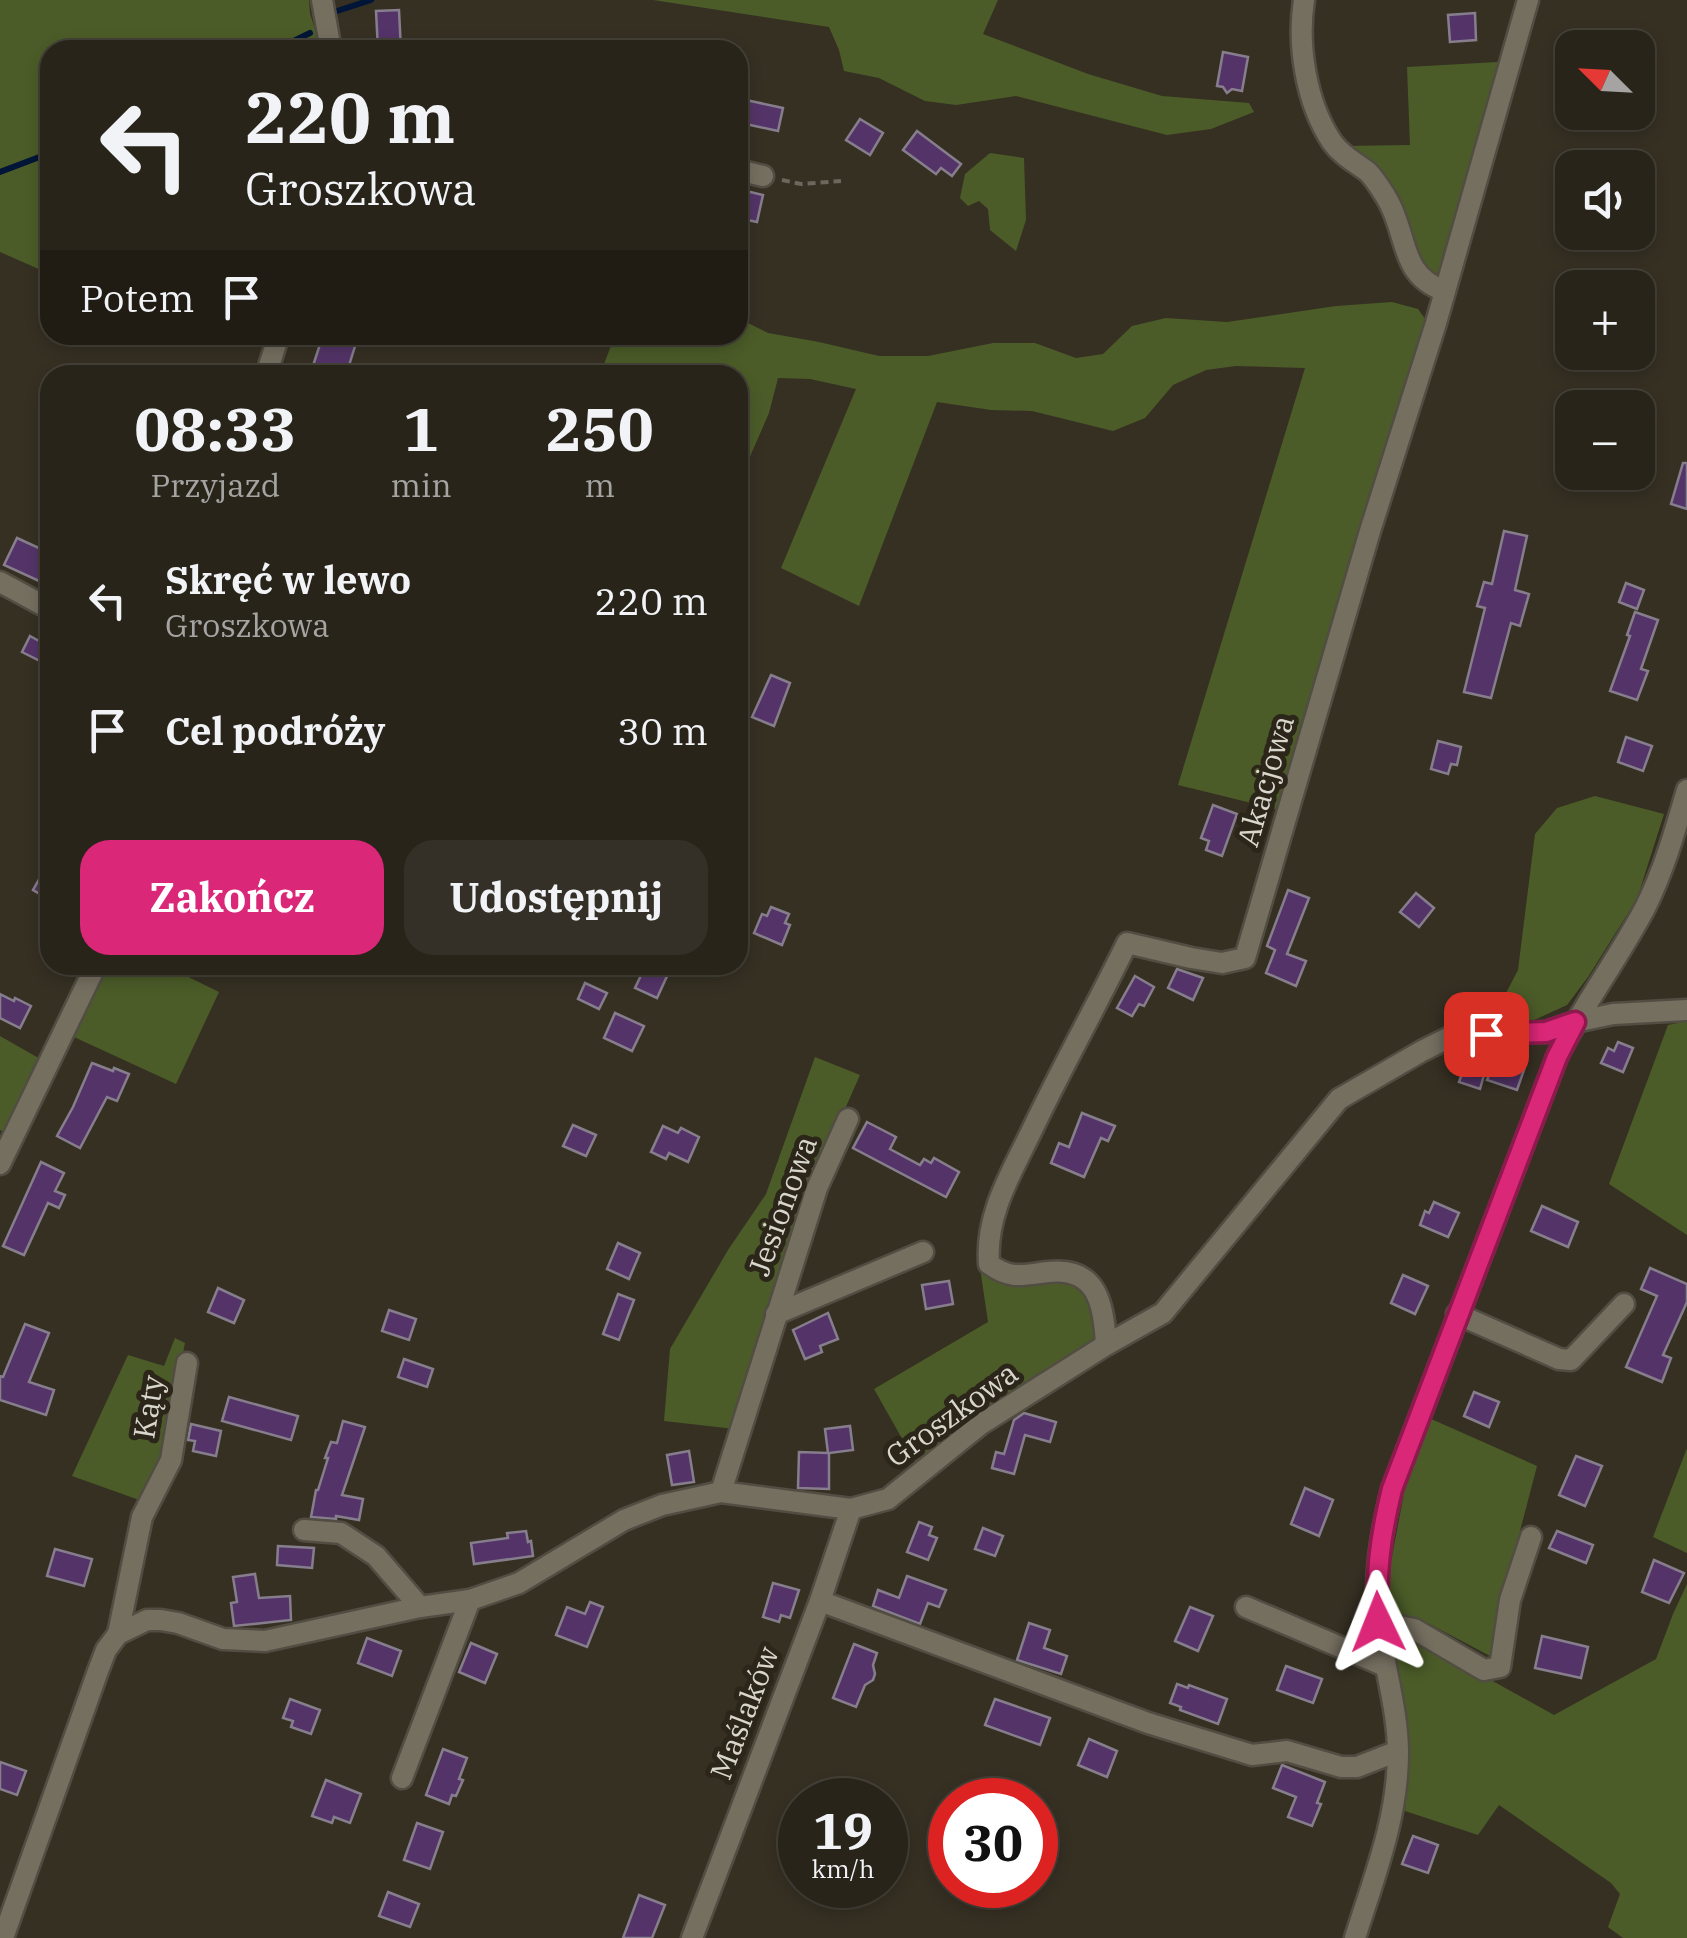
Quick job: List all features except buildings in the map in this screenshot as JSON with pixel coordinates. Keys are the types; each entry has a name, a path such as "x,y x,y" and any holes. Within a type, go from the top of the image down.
{"street":[{"path":"322,0 328,40"},
{"path":"1304,0 1304,72 1333,144 1372,175 1389,201 1418,276 1445,291"},
{"name":"Akacjowa","path":"1106,1345 1102,1306 1094,1289 1080,1275 1054,1271 1016,1276 1001,1273 988,1264 993,1214 1054,1082 1128,943 1222,963 1245,958 1528,0"},
{"path":"748,172 763,176"},
{"path":"0,582 40,604"},
{"path":"1355,1938 1391,1825 1398,1751 1378,1622 1376,1576 1392,1489 1557,1057 1644,909 1667,861 1687,790"},
{"path":"0,1164 5,1141 91,975"},
{"name":"Groszkowa","path":"118,1634 146,1620 162,1620 223,1639 265,1642 420,1607 470,1600 519,1583 624,1520 662,1505 721,1492 851,1509 888,1500 981,1424 1163,1313 1339,1099 1456,1034 1546,1032 1612,1014 1687,1010"},
{"name":"Jesionowa","path":"721,1492 817,1188 848,1119"},
{"name":"Jesionowa","path":"776,1314 923,1252"},
{"path":"1458,1314 1559,1359 1570,1360 1624,1304"},
{"name":"Kąty","path":"118,1634 142,1517 171,1460 187,1363"},
{"name":"Maślaków","path":"692,1938 851,1509"},
{"path":"304,1530 342,1533 376,1556 420,1607"},
{"path":"1378,1622 1414,1629 1484,1670 1500,1667 1510,1600 1530,1538"},
{"path":"402,1778 470,1600"},
{"path":"820,1601 1148,1723 1252,1755 1287,1751 1357,1767 1398,1751"},
{"path":"1246,1607 1385,1666"},
{"path":"3,1938 98,1670 118,1634"}],"path":[{"path":"763,176 801,184 841,181"}],"green space":[{"path":"0,0 309,0 318,40 40,40 40,270 0,252"},
{"path":"653,0 998,0 983,34 1088,74 1162,96 1249,103 1254,112 1211,129 1167,135 1016,96 956,105 925,101 879,78 844,71 829,27"},
{"path":"1498,62 1439,279 1426,272 1344,146 1410,145 1407,67"},
{"path":"990,153 1024,158 1026,220 1016,251 990,230 988,209 979,201 968,206 960,198 965,174"},
{"path":"1392,302 1418,309 1426,320 1276,809 1178,785 1305,368 1236,366 1206,370 1173,385 1145,418 1113,431 1032,411 937,402 859,606 781,568 856,389 810,379 778,378 769,413 748,461 748,365 604,365 611,345 748,345 748,323 768,333 879,356 928,356 993,343 1035,343 1076,358 1103,354 1132,326 1166,318 1227,322"},
{"path":"1595,796 1664,814 1637,899 1567,1005 1532,1021 1493,1018 1518,970 1535,834 1557,808"},
{"path":"102,975 184,975 219,992 176,1084 74,1037"},
{"path":"1687,1021 1687,1235 1609,1184 1668,1025"},
{"path":"0,1036 42,1060 4,1132 0,1130"},
{"path":"815,1057 860,1075 810,1188 735,1429 664,1421 670,1349 766,1194"},
{"path":"980,1268 1004,1281 1063,1278 1087,1291 1096,1318 1095,1341 917,1465 874,1389 988,1322"},
{"path":"175,1338 185,1343 162,1456 142,1501 72,1476 128,1355 164,1366"},
{"path":"1429,1418 1537,1466 1490,1656 1424,1621 1391,1614 1389,1572 1405,1488"},
{"path":"1687,1448 1687,1553 1653,1537"},
{"path":"1687,1584 1687,1938 1623,1938 1608,1927 1620,1894 1611,1883 1499,1805 1478,1835 1405,1811 1410,1746 1392,1634 1417,1639 1554,1715 1656,1659"}],"waterway":[{"path":"334,12 371,0"},
{"path":"296,40 310,33"},
{"path":"0,172 40,157"}],"route":[{"path":"1378,1622 1376,1576 1392,1489 1557,1057 1575,1022 1546,1032 1486,1034"}]}
